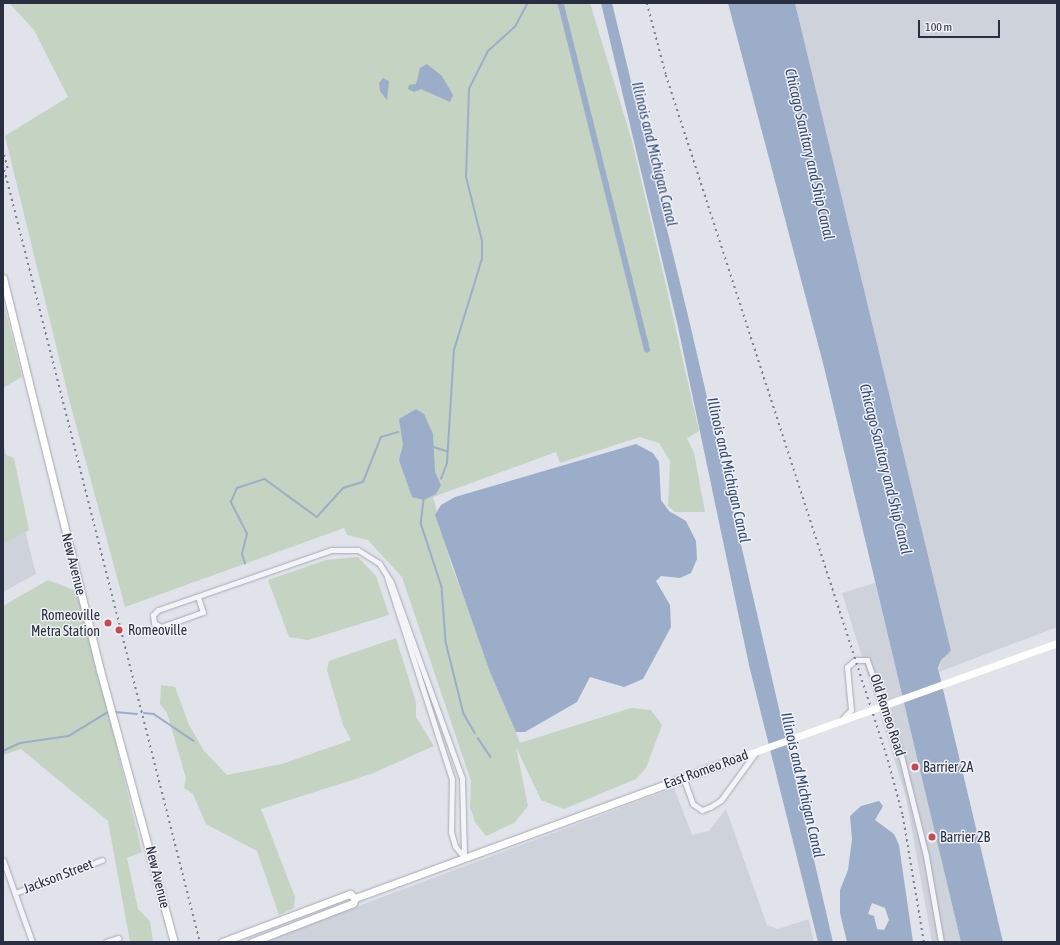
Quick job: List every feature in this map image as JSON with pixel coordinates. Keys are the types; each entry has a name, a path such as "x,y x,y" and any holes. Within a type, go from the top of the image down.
{"main road":[{"name":"New Avenue","path":"3,278 100,670 174,942"},
{"name":"East Romeo Road","path":"252,942 353,903 355,898 464,857 1057,643"},
{"name":"East Romeo Road","path":"222,942 350,894 355,898"}],"street":[{"path":"198,597 203,612 161,627 154,623 152,615 158,610 338,548 352,548 370,555 386,575 430,682 462,778 464,857"},
{"path":"386,575 451,772 454,787 451,832 455,846 464,857"},
{"name":"Old Romeo Road","path":"683,777 693,804 702,810 710,808 721,800 752,757 766,745 846,717 851,710 847,667 858,658 870,662 905,770 928,862 941,942"},
{"path":"3,860 32,942"},
{"name":"Jackson Street","path":"15,893 102,860"},
{"path":"106,942 118,938"}],"shaded area":[{"path":"795,3 1057,3 1057,627 939,672 941,660 951,651"},
{"path":"3,442 36,574 3,592"},
{"path":"875,583 961,942 932,942 906,797 842,593"},
{"path":"674,788 692,835 709,831 726,809 767,925 778,929 809,919 814,942 262,942"}],"green space":[{"path":"9,3 590,3 632,141 699,431 687,438 694,453 705,512 675,512 668,506 670,461 659,443 640,437 560,463 556,452 433,497 451,564 520,743 631,708 651,710 662,725 646,768 636,779 564,809 541,800 516,747 528,806 514,823 486,836 475,822 470,807 471,781 402,577 368,540 347,535 344,528 125,607 69,399 5,136 68,97 34,30"},
{"path":"3,301 22,377 3,388"},
{"path":"3,454 14,458 29,530 3,544"},
{"path":"358,557 376,576 389,615 308,640 289,637 268,580 326,560"},
{"path":"48,580 79,592 142,852 127,858 138,909 150,921 153,942 130,942 108,821 21,749 3,755 3,606"},
{"path":"396,638 416,702 416,717 434,746 371,774 261,809 295,897 294,908 279,915 257,851 206,824 193,794 184,788 186,778 167,713 160,704 161,685 175,687 189,725 204,751 227,775 282,764 351,740 343,725 327,670 329,661"}],"water":[{"name":"Illinois and Michigan Canal","path":"601,3 612,3 690,324 833,942 818,942 749,665 678,327"},
{"name":"Chicago Sanitary and Ship Canal","path":"728,3 795,3 951,651 941,660 938,668 1003,942 961,942 823,363"},
{"path":"427,64 442,76 453,95 450,102 421,89 414,92 408,89 409,85 416,84 420,68"},
{"path":"383,78 389,81 387,100 380,91 379,83"},
{"path":"416,409 424,414 433,434 435,472 441,485 436,494 424,500 412,497 399,460 403,445 399,419"},
{"path":"636,444 653,453 659,462 661,500 669,511 686,521 696,541 697,559 691,573 680,578 661,576 656,581 670,605 671,627 643,679 624,687 590,677 577,702 525,732 516,732 490,672 435,515 441,505 455,497"},
{"path":"879,801 883,806 875,820 894,834 899,845 913,942 847,942 840,913 840,890 848,870 852,839 850,816 861,806","holes":["872,903 885,908 889,920 884,930 877,929 874,916 868,914"]}],"waterway":[{"path":"441,479 447,463 454,350 482,259 482,241 466,177 469,89 488,51 515,27 528,3"},
{"path":"561,3 647,349"},
{"path":"245,564 242,554 247,534 231,502 237,488 265,479 317,517 343,488 363,482 381,437 398,432"},
{"path":"434,447 446,451"},
{"path":"424,500 421,523 442,587 446,642 464,714 475,733"},
{"path":"3,751 20,743 69,736 108,712"},
{"path":"115,712 137,714"},
{"path":"144,713 154,714 194,741"},
{"path":"478,738 491,757"}],"railway":[{"path":"647,3 666,75 888,760 903,816 924,942"},
{"path":"3,149 8,169"},
{"path":"3,164 200,942"}],"place":[{"name":"Romeoville Metra Station","path":"108,623"},
{"name":"Romeoville","path":"119,630"},
{"name":"Barrier 2A","path":"915,767"},
{"name":"Barrier 2B","path":"932,837"}]}
